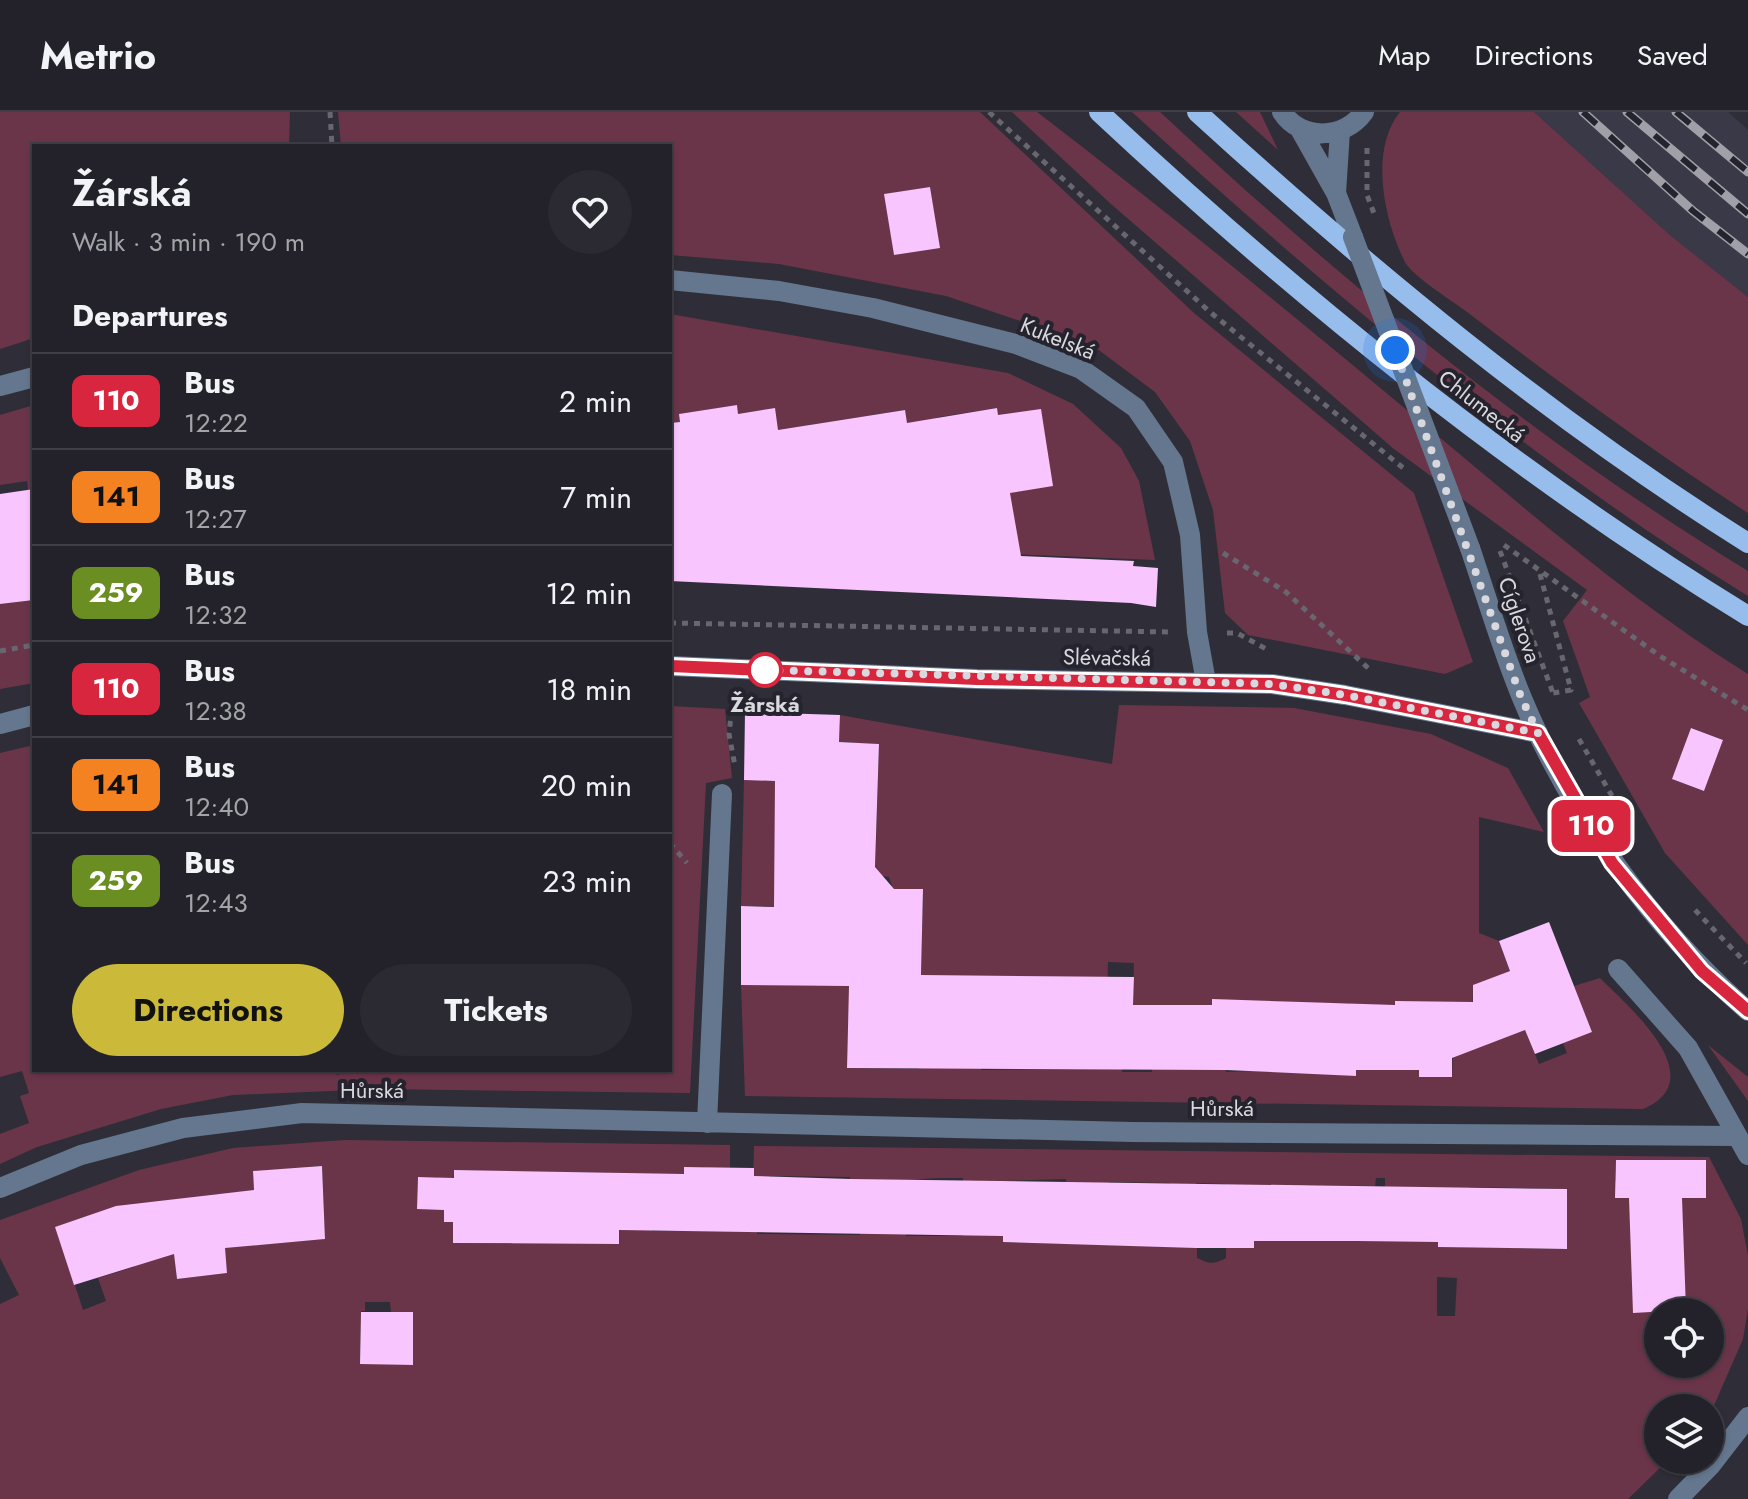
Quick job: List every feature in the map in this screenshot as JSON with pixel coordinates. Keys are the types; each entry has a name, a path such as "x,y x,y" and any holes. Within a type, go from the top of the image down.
{"main road":[{"name":"Chlumecká","path":"1099,112 1365,344 1511,459 1629,541 1748,616"},
{"name":"Chlumecká","path":"1197,112 1426,313 1606,449 1748,543"}],"street":[{"name":"Cíglerova","path":"1282,112 1300,129 1336,193 1470,548 1521,697 1538,733 1612,863 1702,971 1748,1011"},
{"path":"1300,129 1322,134 1340,131 1364,112"},
{"name":"Cíglerova","path":"1336,193 1340,131"},
{"name":"Kukelská","path":"672,280 779,291 873,308 1016,344 1081,369 1136,408 1173,462 1190,535 1197,632 1206,682"},
{"path":"0,386 32,378"},
{"name":"Slévačská","path":"672,666 977,679 1272,684 1345,695 1538,733"},
{"path":"0,724 32,716"},
{"path":"707,1123 722,794"},
{"path":"1618,969 1688,1048 1748,1155"},
{"name":"Hůrská","path":"0,1188 81,1155 183,1128 302,1113 1148,1132 1737,1136"},
{"path":"1678,1499 1711,1465 1748,1417"}],"path":[{"path":"330,112 332,144"},
{"path":"989,112 1210,312 1415,477"},
{"path":"1190,535 1286,592 1372,671 1357,668"},
{"path":"1503,545 1660,656 1748,710"},
{"path":"1521,697 1571,690 1540,574"},
{"path":"672,623 1237,633 1274,652"},
{"path":"0,651 32,645"},
{"path":"1553,693 1561,707"},
{"path":"722,794 735,767 729,734 733,701"},
{"path":"1577,734 1616,804"},
{"path":"1688,902 1748,965"}],"shaded area":[{"path":"0,112 290,112 289,144 32,144 32,339 0,349"},
{"path":"338,112 980,112 1194,313 1414,493 1473,662 1445,674 1248,635 1225,613 1213,510 1190,441 1155,392 1092,345 946,296 779,264 672,255 672,144 341,144","holes":["930,187 939,247 894,255 885,194"]},
{"path":"1012,112 1037,112 1236,270 1586,558 1665,618 1748,674 1748,945 1665,853 1579,703 1590,697 1563,621 1587,590 1394,449 1111,204","holes":["1692,728 1723,740 1704,791 1672,779"]},
{"path":"1132,112 1160,112 1298,237 1517,414 1593,469 1748,571 1748,596 1665,543 1506,429 1353,306"},
{"path":"1236,112 1260,112 1278,150"},
{"path":"1400,112 1534,112 1671,236 1748,297 1748,513 1539,367 1410,268 1391,227 1383,186 1385,146 1390,128"},
{"path":"1534,112 1728,112 1748,130 1748,297 1671,236"},
{"path":"672,314 1008,373 1073,404 1121,448 1139,481 1155,560 672,540 1010,493 996,408 939,417 908,431 904,410 810,425 781,452 774,408 738,414 737,405 680,414 680,422 672,423"},
{"path":"32,406 32,489 28,490 27,481 0,485 0,415"},
{"path":"32,600 32,683 0,689 0,604"},
{"path":"1119,705 1294,708 1431,734 1508,768 1544,832 1479,817 1479,933 1499,941 1510,971 1473,986 1472,1025 1525,1030 1539,1064 1567,1053 1563,1043 1592,1032 1574,986 1600,978 1629,1006 1659,1043 1668,1062 1670,1080 1663,1096 1643,1109 745,1096 741,985 832,986 860,945 857,1020 848,1020 847,1068 919,1069 923,890 893,889 889,877 875,875 879,744 839,742 840,715 1112,764","holes":["1108,962 1134,963 1133,1002 1107,1003","1212,1000 1280,1001 1280,1070 1226,1072","1327,1003 1350,1003 1355,1076 1325,1074","1123,1015 1152,1072 1122,1072","1073,1022 1072,1069 981,1068","1454,1023 1452,1077 1419,1077 1419,1070"]},
{"path":"672,706 725,709 732,778 706,783 690,1093 377,1089 233,1095 161,1109 37,1147 0,1164 0,1134 29,1123 20,1096 29,1093 22,1071 0,1077 0,753 32,745 32,1072 333,1072 337,1075 347,1072 672,1072"},
{"path":"744,780 794,781 834,908 741,906"},
{"path":"1708,1045 1748,1077 1748,1101"},
{"path":"345,1140 730,1145 730,1183 753,1183 754,1146 1709,1157 1741,1219 1748,1256 1748,1309 1743,1339 1719,1394 1644,1394 1644,1474 1654,1474 1628,1499 0,1499 0,1304 19,1295 0,1258 0,1220 139,1170 233,1148","holes":["1616,1160 1706,1198 1628,1198 1628,1182 1615,1181","322,1166 325,1239 257,1245 253,1172 305,1172 306,1167","684,1167 707,1167 706,1231 652,1231 653,1174 684,1174","454,1170 513,1172 512,1244 453,1243 453,1222 444,1221 444,1189 453,1189","553,1172 620,1173 619,1244 552,1242","769,1176 850,1177 850,1210 860,1211 860,1235 757,1234 758,1209 768,1209","418,1177 438,1177 437,1209 417,1208","963,1178 963,1236 906,1236 907,1180","1376,1178 1385,1178 1385,1186 1305,1240 1306,1185 1375,1186","1066,1179 1064,1244 1003,1242 1004,1181","1109,1182 1170,1183 1168,1244 1108,1195","1196,1183 1226,1184 1254,1230 1254,1247 1226,1248 1226,1258 1214,1263 1197,1258","1470,1187 1567,1189 1567,1249 1460,1247 1459,1215 1468,1214","218,1194 227,1273 177,1279 168,1201","114,1207 134,1267 98,1278 106,1301 83,1310 56,1227","1437,1277 1457,1278 1455,1316 1437,1316","365,1302 390,1302 391,1312 413,1312 413,1365 360,1363 361,1311 365,1311"]}],"building":[{"path":"930,187 940,248 894,255 884,194"},
{"path":"737,405 738,414 775,408 778,430 905,410 907,423 997,408 998,415 1041,409 1053,486 1010,493 1021,556 1134,561 1133,566 1158,568 1156,607 1131,603 672,581 672,423 680,422 679,414"},
{"path":"32,489 32,600 0,604 0,494"},
{"path":"745,712 840,715 839,742 879,744 875,867 894,889 923,889 921,975 1134,977 1133,1005 1212,1005 1212,999 1395,1005 1395,1001 1473,1002 1473,985 1510,971 1499,941 1549,922 1592,1032 1535,1054 1525,1030 1452,1058 1452,1077 1419,1077 1419,1070 1356,1070 1356,1076 1226,1070 847,1068 849,986 741,985 741,906 774,907 775,781 744,780"},
{"path":"1691,728 1723,740 1704,791 1672,779"},
{"path":"1616,1160 1706,1160 1706,1198 1682,1198 1686,1298 1644,1298 1644,1312 1633,1313 1629,1198 1615,1198"},
{"path":"322,1166 325,1239 225,1248 227,1273 177,1279 174,1254 74,1285 55,1227 116,1206 254,1190 253,1171"},
{"path":"684,1167 754,1168 754,1176 851,1179 1567,1189 1567,1249 1438,1247 1438,1242 1358,1241 1254,1241 1254,1248 1196,1248 1003,1242 1003,1236 619,1230 619,1244 453,1243 453,1222 444,1222 444,1210 417,1209 418,1177 454,1178 454,1170 684,1174"},
{"path":"361,1312 413,1312 413,1365 360,1364"}],"railway":[{"path":"1583,112 1693,211 1748,254"},
{"path":"1627,112 1748,214"},
{"path":"1676,112 1748,172"}],"bus line":[{"name":"110","path":"672,666 977,679 1272,684 1345,695 1538,733 1612,863 1702,971 1748,1011"}],"place":[{"name":"Žárská","path":"765,670"}],"route":[{"path":"765,670 977,679 1272,684 1345,695 1538,733 1521,697 1470,548 1395,350"}]}
